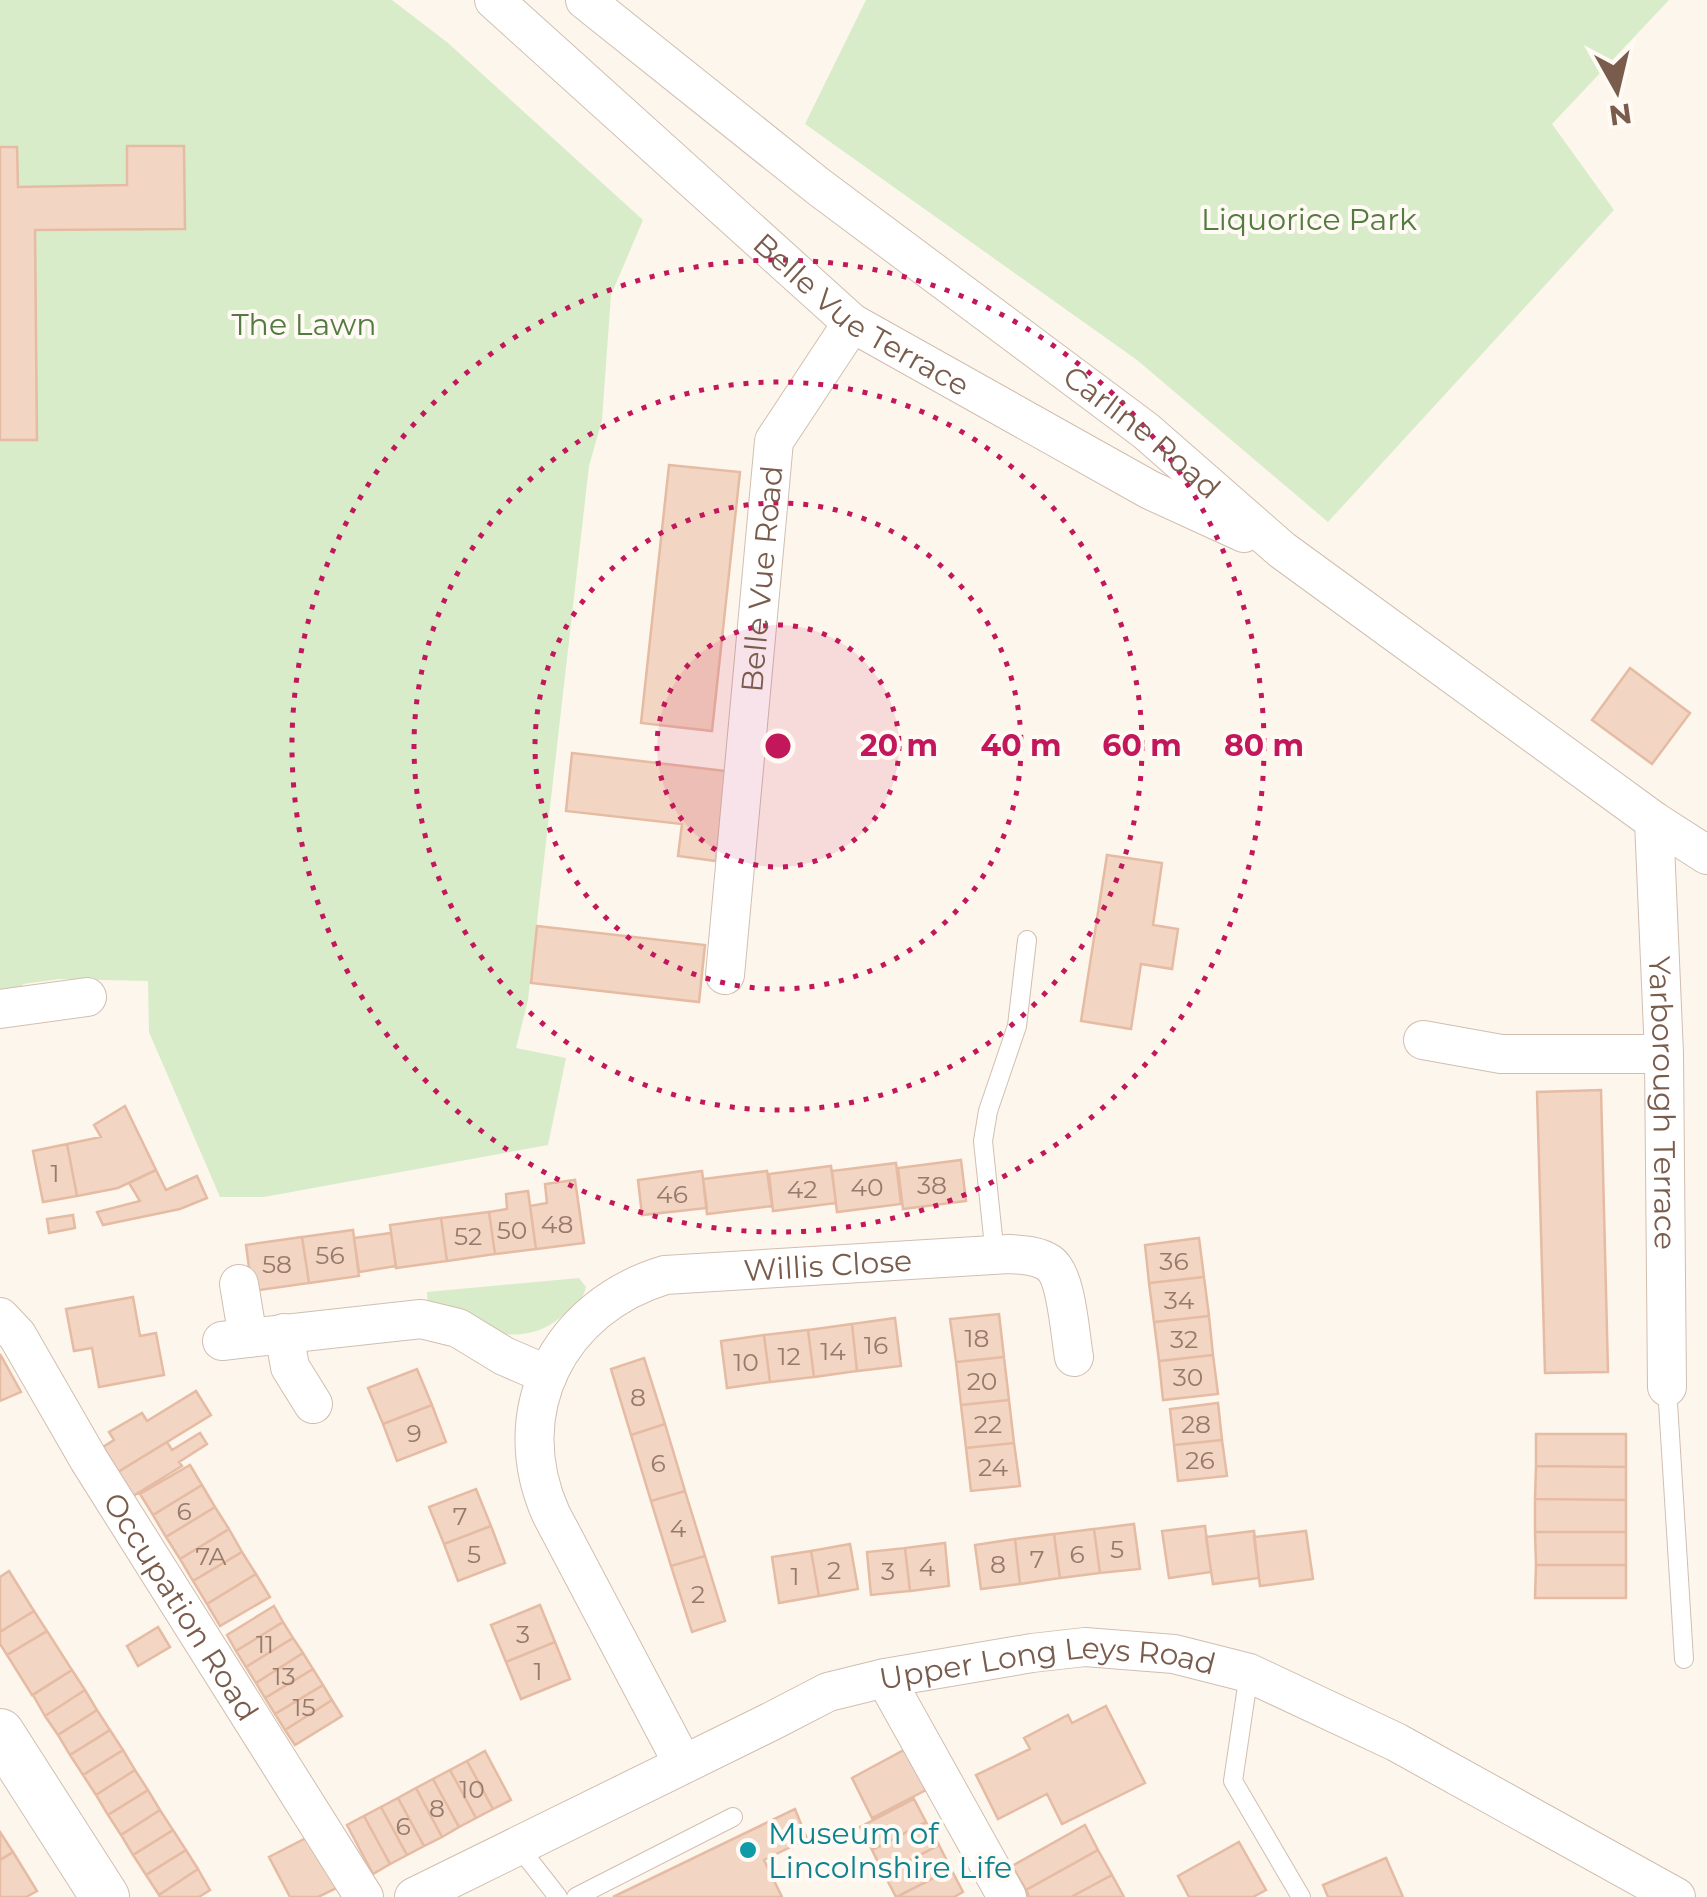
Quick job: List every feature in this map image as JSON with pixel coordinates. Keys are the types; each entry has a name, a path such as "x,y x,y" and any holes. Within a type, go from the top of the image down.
{"street":[{"name":"Belle Vue Terrace","path":"494,0 852,323 1150,490 1282,550"},
{"name":"Carline Road","path":"585,0 819,187 1146,431 1282,550 1707,855"},
{"name":"Belle Vue Road","path":"725,975 774,442 852,323"},
{"name":"Yarborough Terrace","path":"1654,820 1664,1054 1667,1386"},
{"path":"0,1009 87,997"},
{"path":"1423,1040 1501,1054 1664,1054"},
{"name":"Willis Close","path":"683,1764 544,1499 534,1459 534,1440 548,1376 563,1345 602,1304 665,1275 1035,1256 1053,1265 1062,1282 1074,1357"},
{"path":"239,1284 251,1337 290,1367 313,1404"},
{"name":"Occupation Road","path":"0,1317 18,1335 88,1460 364,1897"},
{"path":"251,1337 420,1319 458,1328 504,1356 548,1376"},
{"name":"Upper Long Leys Road","path":"414,1897 813,1698 884,1678 1085,1647 1174,1654 1250,1673 1396,1742 1676,1897"},
{"path":"884,1678 1007,1897"},
{"path":"0,1733 104,1897"}],"lane":[{"path":"995,1256 983,1141 988,1111 1017,1026 1027,940"},
{"path":"1667,1386 1684,1658"},
{"path":"1250,1673 1232,1781 1302,1897"},
{"path":"576,1897 733,1817"},
{"path":"518,1846 558,1897"}],"green space":[{"name":"The Lawn","path":"0,0 392,0 448,43 643,220 611,295 602,420 589,466 528,1000 516,1048 566,1058 548,1145 264,1197 220,1197 149,1032 148,981 60,979 23,984 22,991 0,994"},
{"name":"Liquorice Park","path":"866,0 1669,0 1552,124 1614,210 1328,522 1137,360 805,124"},
{"path":"579,1278 586,1287 576,1304 545,1328 528,1333 479,1328 428,1308 427,1292"}],"building":[{"path":"127,146 184,146 185,229 35,230 37,440 0,440 0,147 17,147 18,187 127,185"},
{"path":"669,465 740,472 712,731 641,723"},
{"path":"1630,668 1690,713 1652,764 1592,720"},
{"path":"572,753 726,771 716,861 678,856 682,824 566,811"},
{"path":"1107,855 1162,863 1153,925 1178,929 1172,969 1141,964 1131,1029 1081,1021"},
{"path":"537,926 705,945 699,1002 531,983"},
{"path":"1601,1090 1608,1372 1545,1373 1537,1092"},
{"path":"125,1106 156,1170 118,1188 77,1196 67,1144 101,1137 94,1125"},
{"path":"67,1144 77,1196 43,1202 33,1151"},
{"path":"961,1160 966,1201 903,1209 898,1168"},
{"path":"896,1163 901,1204 837,1212 832,1171"},
{"path":"831,1166 836,1203 773,1211 769,1174"},
{"path":"156,1170 166,1190 197,1176 207,1198 180,1209 103,1225 97,1212 140,1201 129,1183"},
{"path":"702,1171 707,1208 642,1215 638,1180"},
{"path":"767,1171 772,1206 707,1214 703,1179"},
{"path":"575,1180 584,1243 536,1249 530,1206 547,1203 545,1184"},
{"path":"528,1191 536,1249 495,1254 489,1212 507,1209 506,1194"},
{"path":"489,1212 495,1254 447,1261 441,1218"},
{"path":"73,1215 75,1228 49,1233 47,1219"},
{"path":"441,1218 447,1261 396,1268 390,1225"},
{"path":"353,1230 359,1276 309,1283 302,1237"},
{"path":"391,1233 396,1266 359,1272 354,1238"},
{"path":"302,1237 309,1283 252,1291 246,1245"},
{"path":"1199,1238 1204,1277 1149,1283 1145,1245"},
{"path":"1204,1277 1209,1316 1154,1322 1149,1283"},
{"path":"133,1297 140,1336 156,1333 164,1375 99,1387 92,1348 74,1351 66,1309"},
{"path":"999,1314 1004,1357 956,1362 950,1319"},
{"path":"1209,1316 1213,1355 1159,1361 1154,1322"},
{"path":"895,1318 901,1366 857,1371 852,1324"},
{"path":"852,1324 857,1371 814,1377 808,1330"},
{"path":"808,1330 814,1377 770,1382 764,1335"},
{"path":"764,1335 770,1382 727,1388 721,1341"},
{"path":"0,1354 21,1392 0,1401"},
{"path":"1213,1355 1218,1394 1163,1400 1159,1361"},
{"path":"1004,1357 1009,1400 961,1405 956,1362"},
{"path":"644,1358 665,1424 631,1435 611,1369"},
{"path":"417,1369 432,1405 383,1424 368,1388"},
{"path":"196,1391 211,1415 118,1472 103,1447 114,1440 109,1432 142,1413 147,1421"},
{"path":"1009,1400 1014,1443 966,1448 961,1405"},
{"path":"1218,1403 1222,1440 1174,1445 1170,1409"},
{"path":"432,1405 446,1442 397,1461 383,1424"},
{"path":"665,1424 685,1491 651,1501 631,1435"},
{"path":"200,1433 207,1444 179,1462 182,1466 133,1496 118,1472 167,1442 172,1450"},
{"path":"1536,1434 1626,1434 1626,1467 1536,1466"},
{"path":"1222,1440 1227,1476 1178,1481 1174,1445"},
{"path":"1014,1443 1020,1486 971,1491 966,1448"},
{"path":"190,1465 202,1485 153,1515 140,1494"},
{"path":"1536,1466 1626,1467 1626,1500 1535,1499"},
{"path":"202,1485 215,1507 166,1537 153,1515"},
{"path":"476,1489 491,1526 444,1544 429,1507"},
{"path":"685,1491 705,1556 671,1566 651,1501"},
{"path":"1535,1499 1626,1500 1626,1532 1535,1532"},
{"path":"215,1507 229,1529 180,1559 166,1537"},
{"path":"1134,1524 1140,1569 1100,1573 1094,1529"},
{"path":"491,1526 505,1563 458,1581 444,1544"},
{"path":"1205,1526 1211,1572 1169,1578 1162,1531"},
{"path":"229,1529 242,1552 193,1581 180,1559"},
{"path":"1094,1529 1100,1573 1060,1578 1054,1534"},
{"path":"1254,1531 1259,1578 1213,1584 1206,1537"},
{"path":"1306,1531 1313,1579 1260,1586 1254,1537"},
{"path":"1535,1532 1626,1532 1626,1565 1536,1565"},
{"path":"1054,1534 1060,1578 1020,1584 1015,1539"},
{"path":"1015,1539 1020,1584 981,1589 975,1545"},
{"path":"945,1543 949,1586 910,1591 905,1548"},
{"path":"850,1544 858,1589 819,1596 811,1551"},
{"path":"905,1548 910,1591 871,1595 867,1552"},
{"path":"811,1551 819,1596 779,1603 772,1557"},
{"path":"242,1552 256,1574 207,1604 193,1581"},
{"path":"705,1556 725,1621 692,1632 671,1566"},
{"path":"1536,1565 1626,1565 1626,1598 1535,1598"},
{"path":"9,1571 34,1611 0,1632 0,1577"},
{"path":"256,1574 270,1597 220,1626 207,1604"},
{"path":"540,1605 555,1642 506,1662 491,1625"},
{"path":"274,1606 283,1622 236,1651 227,1635"},
{"path":"34,1611 47,1631 7,1655 0,1644 0,1632"},
{"path":"283,1622 293,1638 246,1667 236,1651"},
{"path":"158,1627 170,1647 138,1666 127,1646"},
{"path":"47,1631 72,1670 32,1695 7,1655"},
{"path":"293,1638 303,1653 256,1683 246,1667"},
{"path":"555,1642 570,1679 521,1699 506,1662"},
{"path":"303,1653 313,1669 265,1698 256,1683"},
{"path":"313,1669 323,1685 275,1714 265,1698"},
{"path":"72,1670 85,1690 45,1716 33,1695"},
{"path":"323,1685 332,1700 285,1730 275,1714"},
{"path":"85,1690 97,1710 58,1735 45,1716"},
{"path":"332,1700 342,1716 295,1745 285,1730"},
{"path":"1106,1706 1145,1783 1062,1824 1047,1794 998,1819 976,1775 1030,1749 1024,1738 1068,1715 1072,1723"},
{"path":"97,1710 110,1730 70,1755 58,1735"},
{"path":"110,1730 123,1750 83,1775 70,1755"},
{"path":"123,1750 135,1770 96,1795 83,1775"},
{"path":"904,1750 926,1790 872,1818 852,1778"},
{"path":"485,1751 511,1800 493,1809 467,1761"},
{"path":"467,1761 493,1809 476,1818 450,1770"},
{"path":"135,1770 148,1790 108,1815 96,1795"},
{"path":"450,1770 476,1818 459,1827 433,1779"},
{"path":"433,1779 459,1827 442,1837 416,1788"},
{"path":"416,1788 442,1837 424,1846 398,1798"},
{"path":"148,1790 160,1810 121,1835 108,1815"},
{"path":"398,1798 424,1846 407,1855 381,1807"},
{"path":"914,1799 926,1822 872,1850 860,1827"},
{"path":"381,1807 407,1855 390,1864 364,1816"},
{"name":"Museum of Lincolnshire Life","path":"795,1809 807,1839 764,1860 782,1897 613,1897"},
{"path":"160,1810 173,1830 133,1855 121,1835"},
{"path":"364,1816 390,1864 373,1874 347,1825"},
{"path":"926,1822 939,1845 884,1874 872,1850"},
{"path":"1085,1825 1098,1850 1026,1890 1012,1866"},
{"path":"173,1830 186,1850 146,1875 133,1855"},
{"path":"0,1832 13,1852 0,1860"},
{"path":"314,1834 341,1886 318,1897 290,1897 269,1857"},
{"path":"1239,1842 1266,1890 1253,1897 1189,1897 1178,1876"},
{"path":"939,1845 951,1869 896,1897 884,1874"},
{"path":"186,1850 198,1869 159,1895 146,1875"},
{"path":"1098,1850 1112,1875 1071,1897 1029,1897 1026,1890"},
{"path":"13,1852 37,1891 26,1897 0,1897 0,1860"},
{"path":"1386,1858 1403,1897 1328,1897 1323,1885"},
{"path":"198,1869 210,1890 199,1897 160,1897 159,1895"},
{"path":"951,1869 963,1892 954,1897 897,1897"},
{"path":"1112,1875 1124,1897 1071,1897"}],"place":[{"name":"Museum of Lincolnshire Life","path":"748,1850"}]}
